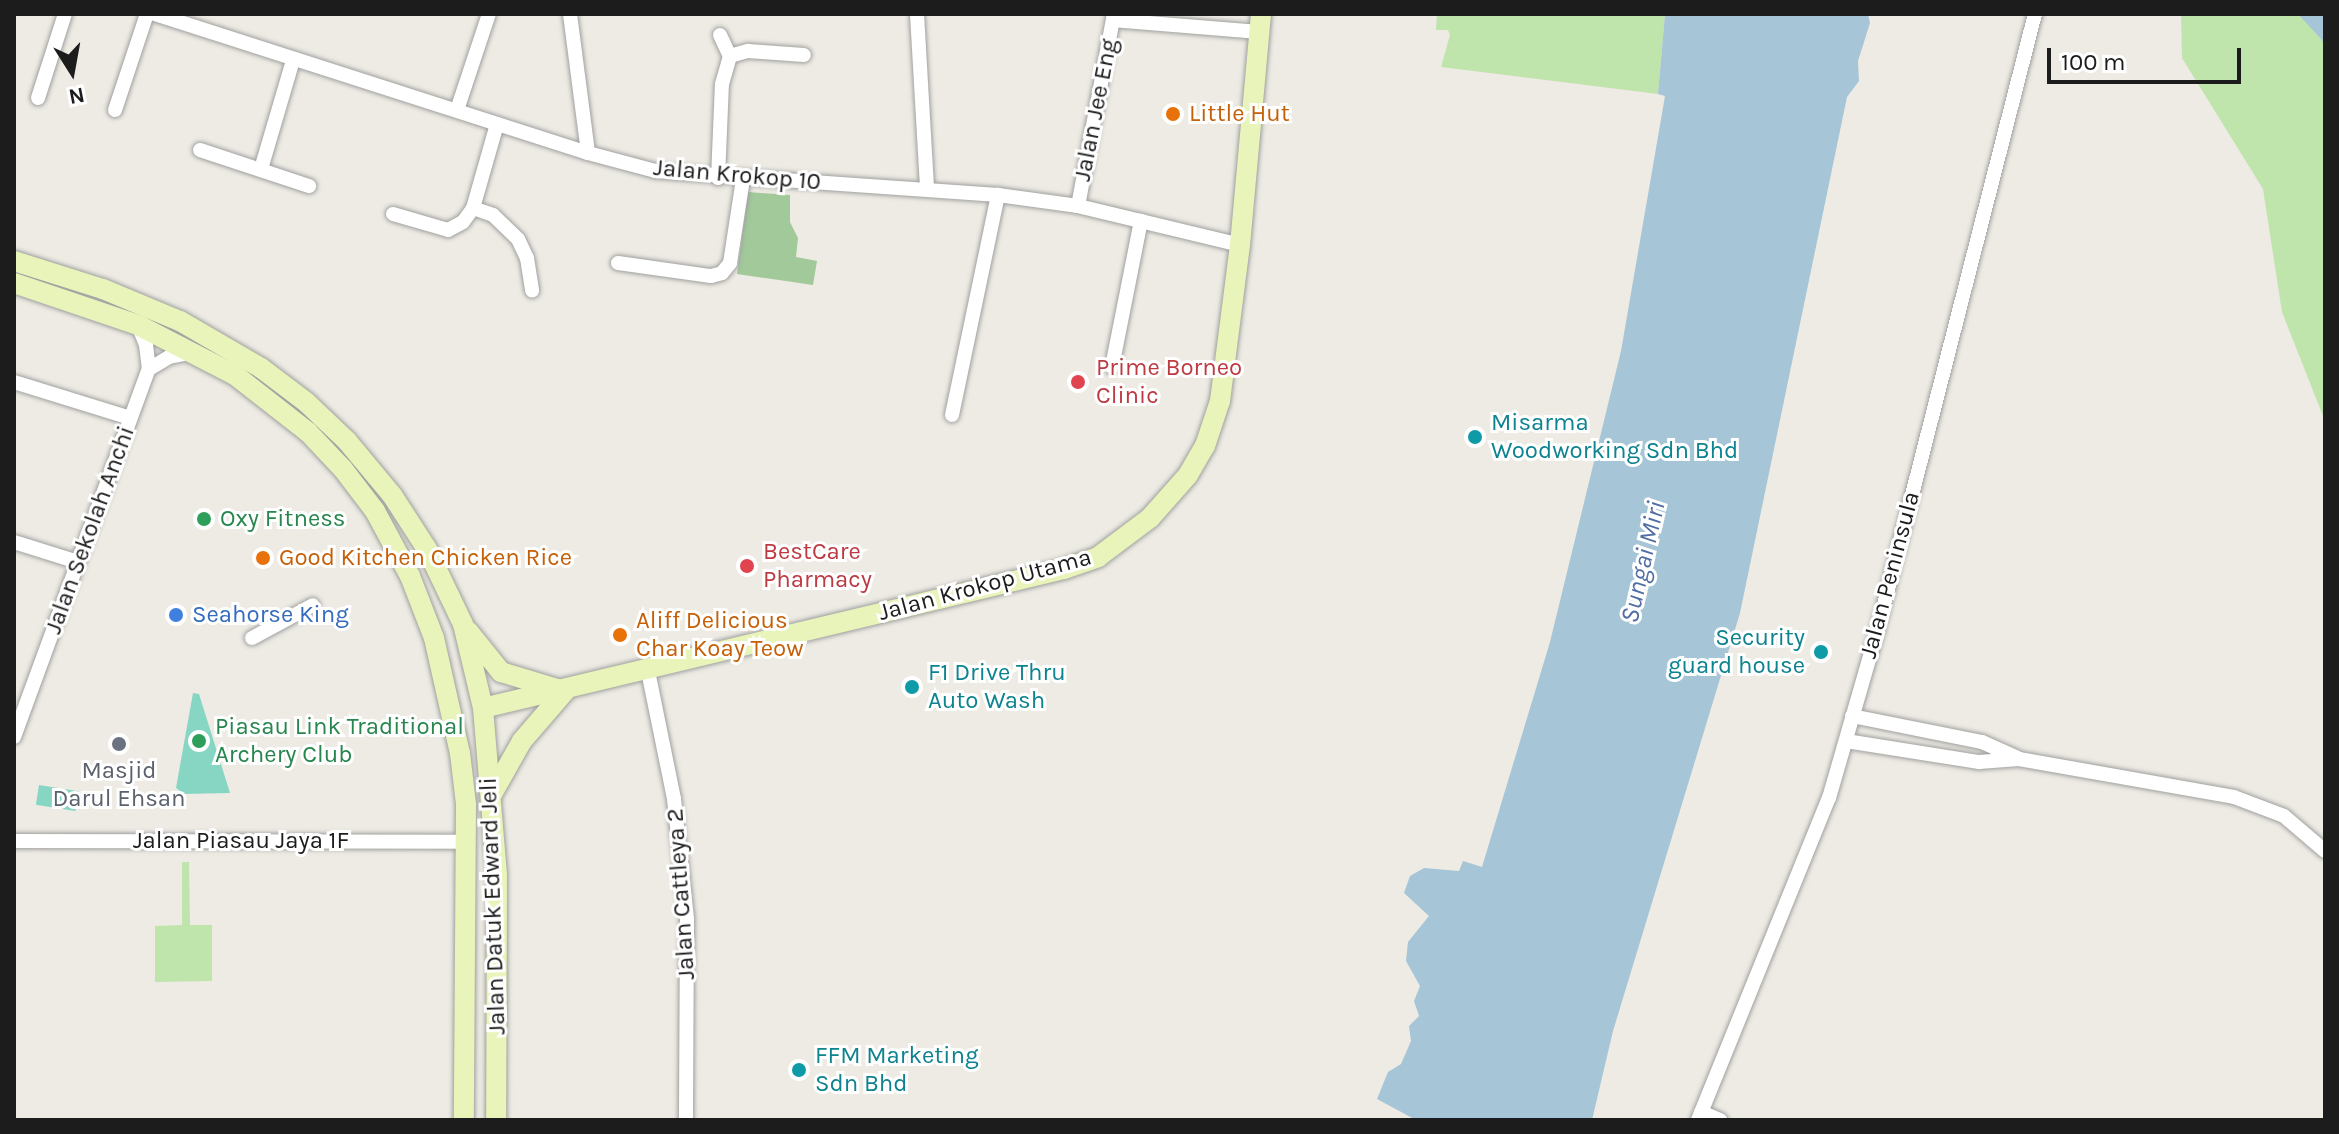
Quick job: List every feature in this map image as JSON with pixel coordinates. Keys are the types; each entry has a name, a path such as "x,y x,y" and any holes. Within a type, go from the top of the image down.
{"street":[{"path":"38,98 65,14"},
{"path":"115,110 147,14"},
{"name":"Jalan Krokop 10","path":"155,14 588,153 655,171 718,178 998,195 1078,206 1240,245"},
{"path":"457,110 489,14"},
{"path":"570,14 588,153"},
{"path":"917,14 927,189"},
{"name":"Jalan Peninsula","path":"1700,1116 1829,798 2035,14"},
{"path":"1114,17 1260,23"},
{"name":"Jalan Jee Eng","path":"1078,206 1114,17"},
{"name":"Jalan Krokop Utama","path":"483,708 565,691 1064,569 1098,557 1157,511 1188,475 1214,423 1226,362 1240,245 1260,23"},
{"path":"718,178 722,84 730,56 720,35"},
{"path":"730,56 748,51 804,55"},
{"path":"261,169 293,60"},
{"path":"393,214 448,230 463,222 473,208 497,124"},
{"path":"200,150 309,186"},
{"path":"618,263 711,276 722,273 730,263 743,179"},
{"path":"952,415 998,195"},
{"path":"473,208 493,215 518,239 527,258 532,291"},
{"path":"1112,367 1141,221"},
{"name":"Jalan Datuk Edward Jeli","path":"14,261 103,289 180,321 261,368 306,402 347,441 392,495 427,549 463,624 483,708 492,794 498,965 496,1120"},
{"name":"Jalan Datuk Edward Jeli","path":"14,283 138,325 194,351 235,375 308,432 343,469 375,511 410,576 434,638 460,753 468,842 464,1120"},
{"path":"138,325 146,345 149,369 169,357 194,351"},
{"name":"Jalan Sekolah Anchi","path":"14,737 149,369"},
{"path":"14,382 130,418"},
{"path":"14,542 78,562"},
{"path":"252,638 313,605"},
{"path":"463,624 501,672 565,691 515,752 492,794"},
{"name":"Jalan Cattleya 2","path":"648,671 674,799 687,919 686,1120"},
{"path":"446,688 483,708 460,753"},
{"path":"1852,716 1982,742 2019,759"},
{"path":"1846,741 1979,762 2019,759 2234,797 2284,816 2325,851"},
{"name":"Jalan Piasau Jaya 1F","path":"14,841 468,842"},
{"path":"1700,1116 1720,1120"}],"green space":[{"path":"1437,14 1665,14 1658,94 1441,67 1450,35 1448,30 1436,30"},
{"path":"2181,14 2325,14 2325,421 2282,312 2263,189 2182,58"},
{"path":"748,192 790,195 790,222 798,238 796,257 817,261 813,285 737,274"},
{"path":"182,862 189,862 190,925 212,925 212,981 155,982 155,926 182,925"}],"shaded area":[{"name":"Piasau Link Traditional Archery Club","path":"193,693 199,694 230,793 184,794 176,788"},
{"path":"39,785 79,791 75,811 36,805"}],"water":[{"name":"Sungai Miri","path":"1665,14 1868,14 1870,23 1858,61 1859,81 1847,97 1740,613 1613,1031 1592,1120 1416,1120 1377,1099 1388,1072 1401,1064 1411,1041 1409,1026 1419,1016 1414,1001 1420,986 1406,961 1408,942 1429,916 1404,893 1410,876 1424,868 1459,871 1463,861 1482,867 1550,642 1621,351 1665,96 1658,94"},
{"path":"2298,14 2325,14 2325,47 2322,40"}],"place":[{"name":"Little Hut","path":"1173,114"},
{"name":"Prime Borneo Clinic","path":"1078,382"},
{"name":"Misarma Woodworking Sdn Bhd","path":"1475,437"},
{"name":"Oxy Fitness","path":"204,519"},
{"name":"Good Kitchen Chicken Rice","path":"263,558"},
{"name":"BestCare Pharmacy","path":"747,566"},
{"name":"Seahorse King","path":"176,615"},
{"name":"Aliff Delicious Char Koay Teow","path":"620,635"},
{"name":"Security guard house","path":"1821,652"},
{"name":"F1 Drive Thru Auto Wash","path":"912,687"},
{"name":"Piasau Link Traditional Archery Club","path":"199,741"},
{"name":"Masjid Darul Ehsan","path":"119,744"},
{"name":"FFM Marketing Sdn Bhd","path":"799,1070"}]}
